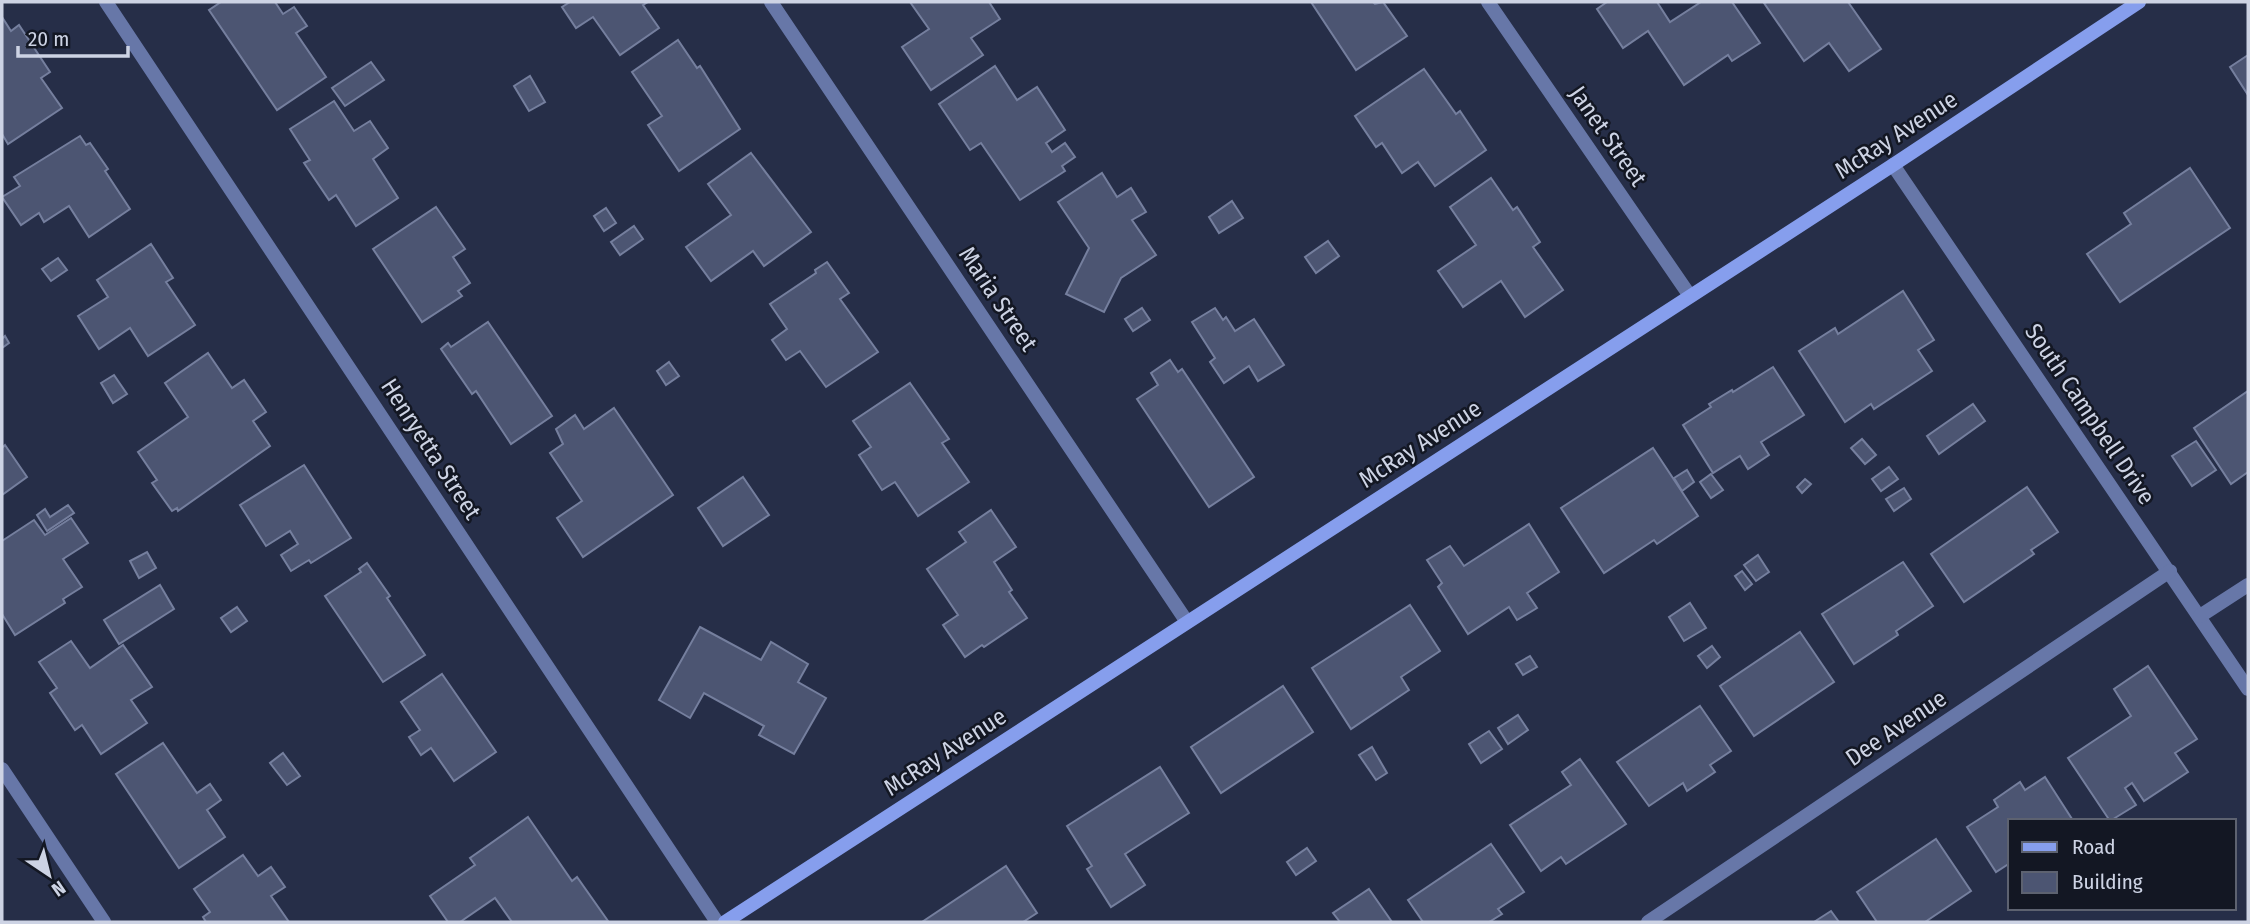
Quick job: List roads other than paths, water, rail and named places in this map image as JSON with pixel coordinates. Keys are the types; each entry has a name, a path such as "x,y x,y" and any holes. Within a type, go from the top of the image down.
{"street":[{"name":"Henryetta Street","path":"106,2 717,922"},
{"name":"Maria Street","path":"771,2 1187,622"},
{"name":"Janet Street","path":"1488,2 1690,296"},
{"name":"McRay Avenue","path":"725,922 1893,165 2139,2"},
{"name":"South Campbell Drive","path":"1893,165 2248,688"},
{"name":"Dee Avenue","path":"1648,922 2170,571"},
{"path":"2200,617 2248,584"},
{"path":"2,769 104,922"}]}
